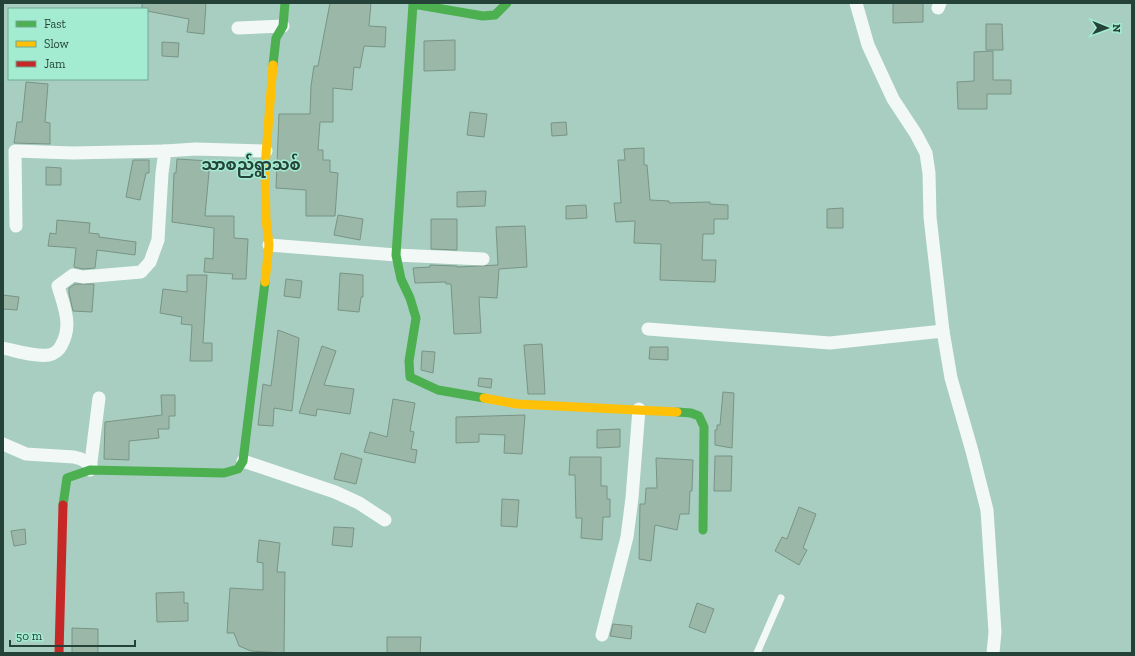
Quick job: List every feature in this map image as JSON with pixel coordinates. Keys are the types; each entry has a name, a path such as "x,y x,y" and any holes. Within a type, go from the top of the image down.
{"street":[{"path":"59,653 62,510 67,478 90,468 224,473 238,468 244,461 269,245 266,224 266,151 276,38 283,26 285,3"},
{"path":"507,3 495,15 483,16 412,3 396,255 401,279 410,298 416,318 409,361 410,376 438,390 490,401 517,404 638,409 691,413 699,416 704,427 703,530"},
{"path":"856,3 868,45 893,99 916,134 926,153 929,173 930,217 943,332 951,378 987,510 995,632 993,653"},
{"path":"238,28 283,26"},
{"path":"16,226 14,151 73,153 196,149 266,151"},
{"path":"3,348 37,355 51,355 62,344 69,326 58,286 73,275 83,277 141,272 150,262 158,240 162,173 165,151"},
{"path":"269,245 396,255 483,259"},
{"path":"648,329 830,343 943,332"},
{"path":"90,468 99,398"},
{"path":"602,635 627,538 632,498 638,409"},
{"path":"3,444 26,454 74,457 81,459 90,468"},
{"path":"244,461 335,492 359,503 385,520"}],"lane":[{"path":"757,653 781,598"}],"building":[{"path":"142,3 206,3 204,34 187,32 189,19 148,11 148,8 142,8"},
{"path":"330,3 371,3 369,26 386,27 385,47 364,46 360,68 354,67 352,90 333,88 333,122 320,122 318,150 323,150 323,160 330,160 330,172 338,173 335,216 306,216 306,190 276,188 279,114 310,114 311,86 314,66 318,66"},
{"path":"893,3 923,3 923,22 893,23"},
{"path":"986,24 1002,24 1003,50 986,50"},
{"path":"455,40 455,70 424,71 424,41"},
{"path":"162,42 179,43 178,57 162,56"},
{"path":"993,51 993,80 1011,80 1011,94 987,94 987,109 958,109 957,82 974,81 974,52"},
{"path":"26,82 48,84 45,122 50,123 50,144 14,143 17,122 22,122"},
{"path":"470,112 487,114 484,137 467,135"},
{"path":"566,122 567,135 552,136 551,123"},
{"path":"644,148 644,165 647,165 650,200 669,201 669,203 710,202 710,204 728,205 728,219 714,219 714,234 703,234 702,260 716,260 715,282 660,280 661,244 634,243 635,221 616,222 614,203 621,203 618,160 625,160 624,149"},
{"path":"177,159 210,161 205,216 234,216 234,238 248,239 246,279 232,279 233,274 204,272 205,258 213,259 214,228 172,222 174,173 176,173"},
{"path":"133,160 149,160 149,173 146,173 140,200 126,197"},
{"path":"46,167 61,168 61,185 46,185"},
{"path":"486,191 485,206 457,207 457,192"},
{"path":"586,205 587,218 566,219 566,206"},
{"path":"843,208 843,228 827,228 827,209"},
{"path":"338,215 363,219 360,240 334,235"},
{"path":"431,219 457,219 457,250 431,249"},
{"path":"57,220 90,223 89,233 99,234 99,237 136,242 135,255 97,250 95,268 83,269 74,267 76,248 48,246 50,233 56,234"},
{"path":"525,226 527,267 499,269 497,298 479,297 481,333 454,334 451,284 446,284 446,282 415,283 413,268 430,267 430,265 457,267 498,265 496,227"},
{"path":"340,273 363,275 363,297 361,297 359,312 338,310"},
{"path":"187,275 207,275 203,343 212,343 212,361 190,361 192,325 181,324 182,317 160,313 163,289 187,292"},
{"path":"286,279 302,281 300,298 284,296"},
{"path":"75,284 94,284 92,312 73,311 69,288"},
{"path":"3,295 19,297 17,310 3,309"},
{"path":"278,330 299,338 292,411 274,408 273,426 258,425 263,384 271,386"},
{"path":"542,344 545,394 528,394 524,345"},
{"path":"322,346 336,351 324,385 354,389 350,414 317,409 316,416 299,413"},
{"path":"650,347 668,347 668,360 649,359"},
{"path":"422,351 435,352 433,373 421,370"},
{"path":"479,378 492,379 491,388 478,386"},
{"path":"723,392 734,393 732,448 715,445 715,430 717,430 717,425 720,425"},
{"path":"161,395 175,395 175,416 169,416 169,429 158,429 159,438 129,441 129,460 104,459 105,422 162,415"},
{"path":"393,399 415,403 410,431 414,432 411,449 417,450 415,463 364,452 370,432 387,437"},
{"path":"525,415 522,454 504,453 505,435 479,434 479,442 456,443 456,417"},
{"path":"620,429 620,447 597,448 597,430"},
{"path":"341,453 362,459 356,484 334,479"},
{"path":"715,456 732,456 731,491 714,491"},
{"path":"570,457 601,457 601,486 607,486 607,499 610,499 610,517 603,517 602,540 581,538 582,518 576,518 575,475 569,475"},
{"path":"656,458 693,460 692,491 690,491 689,514 680,514 677,530 655,525 651,561 639,559 640,504 645,504 646,488 657,488"},
{"path":"502,499 519,500 517,527 501,526"},
{"path":"799,507 816,514 803,548 807,550 799,565 775,551 782,537 787,539"},
{"path":"334,527 354,528 352,547 332,545"},
{"path":"25,529 26,544 14,546 11,531"},
{"path":"259,540 280,543 277,572 285,572 284,653 251,651 239,646 234,633 227,633 230,588 263,590 263,563 257,562"},
{"path":"184,592 184,603 188,603 188,621 157,622 156,593"},
{"path":"697,603 714,609 705,633 689,627"},
{"path":"613,624 632,626 631,639 610,636"},
{"path":"72,628 98,629 98,653 72,653"},
{"path":"387,637 421,637 420,653 387,653"}],"traffic: fast":[{"path":"273,65 276,38 283,26 285,3"},
{"path":"484,398 438,390 410,377 409,361 416,318 410,298 401,279 396,255 413,4 483,16 495,15 507,3"},
{"path":"63,505 67,478 90,470 224,473 238,469 243,461 265,282"},
{"path":"677,412 691,413 699,416 704,427 703,530"}],"traffic: slow":[{"path":"265,282 269,245 266,219 265,167 273,65"},
{"path":"484,398 517,404 677,412"}],"traffic: jam":[{"path":"59,653 63,505"}],"district":[{"name":"သာစည်ရွာသစ်","path":"251,164"}]}
